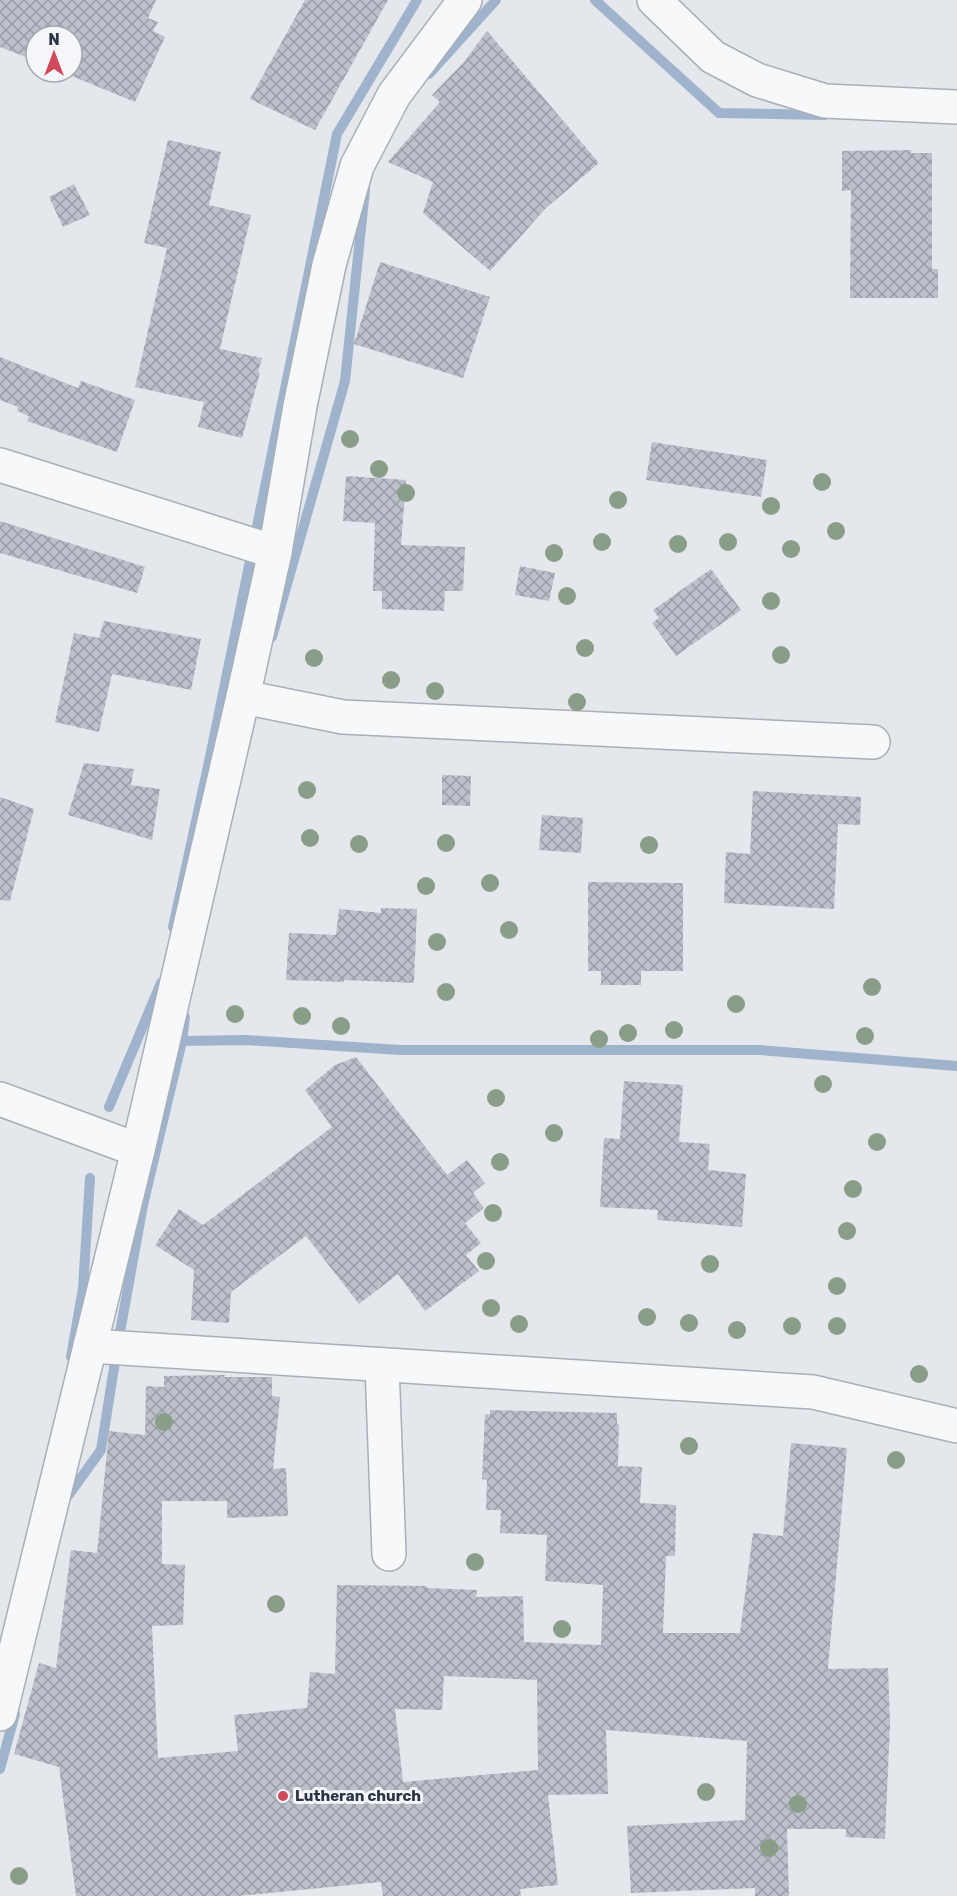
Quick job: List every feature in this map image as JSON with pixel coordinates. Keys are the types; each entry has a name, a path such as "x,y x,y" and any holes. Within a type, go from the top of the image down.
{"street":[{"path":"0,1714 138,1150 243,698 275,552 300,406 327,276 357,166 394,95 465,0"},
{"path":"654,0 713,57 757,80 825,100 957,107"},
{"path":"0,465 275,552"},
{"path":"243,698 343,717 873,742"},
{"path":"0,1099 138,1150"},
{"path":"90,1346 813,1392 957,1426"},
{"path":"382,1365 389,1554"}],"building":[{"path":"0,0 156,0 148,18 158,22 153,31 165,37 135,102 84,81 84,24 24,24 24,56 0,47"},
{"path":"305,0 388,0 315,130 250,99"},
{"path":"487,31 599,163 545,209 490,271 423,213 433,182 388,162 440,102 432,95 464,62"},
{"path":"168,140 221,152 209,205 251,215 220,349 262,358 242,438 198,427 204,402 135,387 167,248 144,243"},
{"path":"911,150 911,153 932,153 932,269 938,269 938,298 850,298 851,190 842,191 842,151"},
{"path":"74,184 90,215 63,227 49,197"},
{"path":"380,262 490,297 463,378 354,344"},
{"path":"0,357 78,388 81,381 135,400 117,452 27,421 29,416 17,411 18,407 0,400"},
{"path":"652,442 767,460 761,497 646,480"},
{"path":"346,476 406,480 401,545 465,547 463,591 445,591 444,611 382,609 382,591 373,591 375,523 343,521"},
{"path":"0,521 145,567 137,593 0,553"},
{"path":"520,566 555,573 549,601 515,595"},
{"path":"711,569 741,610 676,656 652,623 659,618 653,610"},
{"path":"104,621 201,639 191,690 112,674 99,732 55,722 74,633 99,638"},
{"path":"84,763 134,769 131,785 160,789 152,840 68,815"},
{"path":"442,775 471,776 470,806 442,805"},
{"path":"753,791 861,797 860,825 838,824 834,909 724,903 726,852 750,854"},
{"path":"0,797 34,809 10,901 0,900"},
{"path":"542,815 583,818 581,853 539,850"},
{"path":"588,882 683,883 683,971 641,971 641,985 601,985 601,971 588,971"},
{"path":"381,908 417,909 414,983 286,980 289,933 336,935 339,909 381,913"},
{"path":"356,1057 447,1175 467,1160 485,1183 473,1193 484,1208 465,1223 481,1243 466,1255 479,1271 425,1311 398,1274 359,1304 306,1236 231,1292 229,1323 191,1320 194,1270 155,1245 179,1209 203,1225 332,1127 305,1090 335,1065"},
{"path":"624,1081 683,1085 679,1142 710,1144 708,1170 746,1174 742,1227 657,1220 658,1210 600,1207 604,1138 620,1139"},
{"path":"164,1376 272,1377 272,1396 280,1397 273,1469 286,1468 288,1516 227,1518 227,1501 162,1501 162,1564 185,1565 183,1625 152,1626 158,1758 238,1751 234,1715 307,1708 310,1672 335,1674 337,1585 427,1586 427,1588 477,1590 476,1597 523,1596 524,1642 601,1645 603,1585 545,1581 547,1535 500,1533 501,1510 486,1510 487,1480 482,1479 485,1414 490,1415 490,1410 617,1413 618,1466 642,1467 640,1503 676,1505 675,1556 666,1556 663,1633 740,1633 753,1533 783,1536 791,1443 847,1448 828,1669 888,1668 890,1724 885,1839 846,1837 846,1829 787,1829 789,1896 755,1896 755,1888 631,1893 627,1826 745,1820 747,1741 606,1730 608,1794 548,1795 558,1885 520,1889 521,1896 383,1896 381,1882 238,1896 76,1896 59,1767 14,1754 39,1663 56,1668 71,1550 97,1553 109,1431 145,1435 146,1386 164,1387","holes":["444,1676 537,1680 538,1770 403,1782 395,1709 442,1710"]}],"waterway":[{"path":"173,927 210,757 337,134 417,0"},
{"path":"429,74 496,0"},
{"path":"595,0 719,113 825,115"},
{"path":"272,637 345,381 365,190"},
{"path":"109,1107 161,983"},
{"path":"65,1500 101,1450 143,1205 182,1041 185,1017"},
{"path":"182,1041 245,1040 400,1050 760,1050 957,1066"},
{"path":"71,1357 83,1288 90,1178"},
{"path":"0,1769 15,1714"}],"place":[{"name":"Lutheran church","path":"283,1796"}]}
